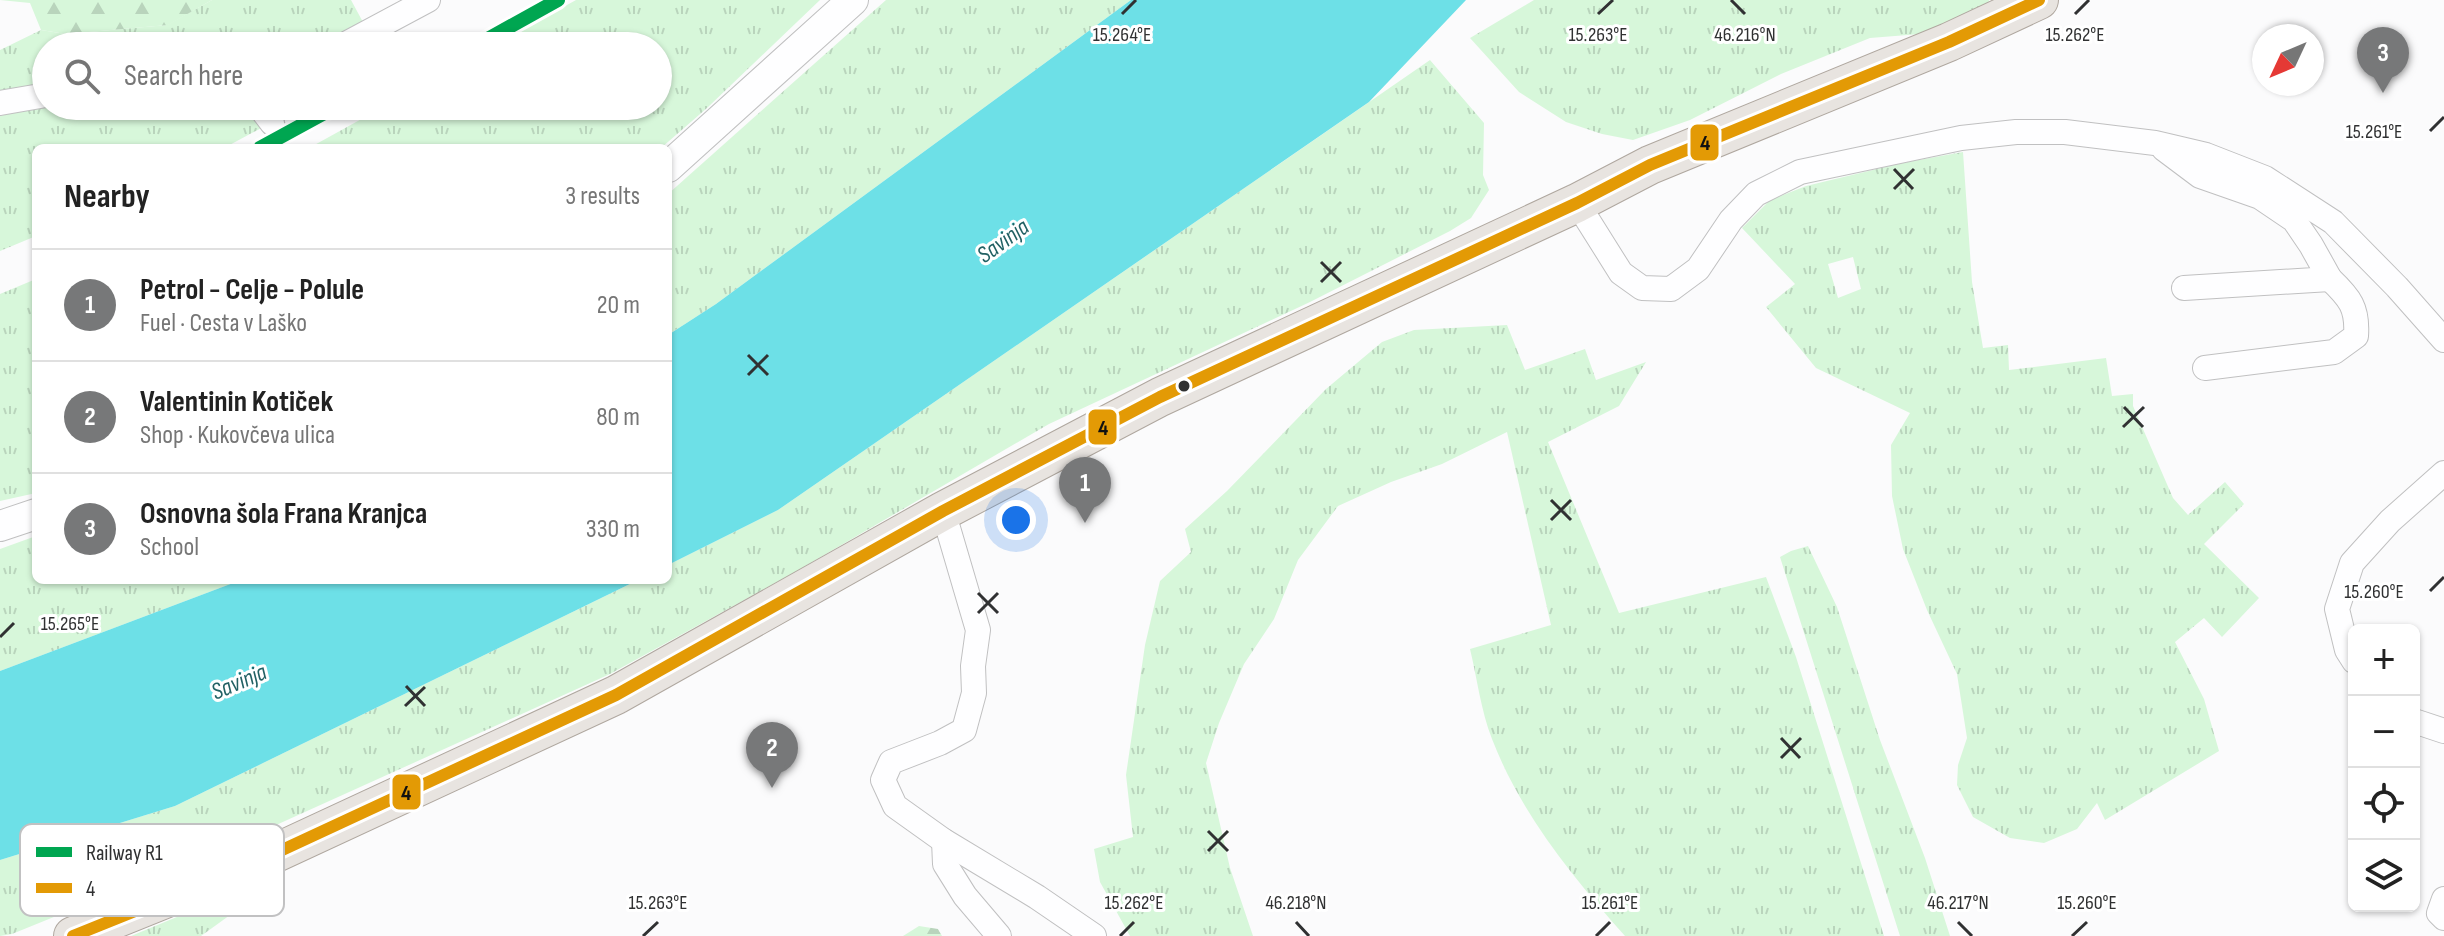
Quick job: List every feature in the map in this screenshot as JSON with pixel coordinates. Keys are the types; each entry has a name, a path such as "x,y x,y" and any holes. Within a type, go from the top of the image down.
{"main road":[{"path":"284,849 616,695 943,511 1160,397 1577,203 1650,165 1949,42 2039,0"},
{"path":"73,936 123,916"}],"street":[{"path":"368,32 428,0"},
{"path":"672,163 853,0"},
{"path":"0,103 32,97"},
{"path":"1577,203 1621,273 1642,288 1671,289 1698,269 1731,220 1756,194 1800,172 1961,138 2016,132 2065,132 2155,143 2206,155 2265,178 2333,222 2444,340"},
{"path":"2155,143 2200,176 2260,197 2294,220 2330,279 2349,296 2357,319 2356,336 2334,352 2205,368"},
{"path":"2184,288 2330,279"},
{"path":"2348,652 2337,609 2352,563 2390,521 2444,473"},
{"path":"943,511 978,630 973,666 974,693 964,730 891,762 883,780 895,806 944,841 1037,897 1094,936"},
{"path":"0,526 32,515"},
{"path":"2420,723 2444,731"},
{"path":"944,841 945,864 965,896 999,936"},
{"path":"2444,899 2439,913 2444,918"}],"green space":[{"path":"0,0 212,0 168,25 89,32 41,30 30,3"},
{"path":"212,0 351,0 364,24 348,32 88,32 167,25"},
{"path":"576,0 820,0 666,144 316,144 360,120 672,120 672,32 518,32"},
{"path":"886,0 1131,0 716,304 672,332 672,190"},
{"path":"1534,0 1989,0 1987,11 1920,34 1870,38 1781,74 1690,120 1633,140 1566,122 1519,92 1470,38"},
{"path":"32,34 32,88 0,95 0,50"},
{"path":"1430,60 1484,123 1483,175 1489,190 1471,218 1310,302 1049,424 795,572 610,674 279,824 117,824 175,806 630,584 672,584 672,563 778,510"},
{"path":"32,108 32,120 260,120 265,126 231,144 32,144 32,238 0,251 0,116"},
{"path":"1963,152 1972,282 1983,348 2008,345 2009,370 2106,358 2112,396 2133,394 2133,406 2173,498 2188,515 2225,482 2244,504 2204,544 2259,598 2222,637 2204,618 2175,642 2204,699 2219,751 2105,820 2097,803 2077,829 2044,843 2010,838 1973,817 1957,785 1958,765 1967,738 1957,674 1903,549 1892,496 1891,445 1910,413 1816,368 1766,307 1795,284 1742,228 1770,200 1806,186","holes":["1853,257 1861,289 1838,298 1828,264"]},
{"path":"32,281 32,494 0,501 0,294"},
{"path":"1507,325 1525,370 1585,349 1596,380 1646,362 1619,406 1548,442 1619,613 1766,577 1796,657 1884,936 1625,936 1567,867 1533,818 1504,767 1485,717 1470,649 1551,625 1507,432 1442,464 1391,482 1338,506 1298,560 1274,619 1244,664 1206,763 1230,868 1253,936 1130,936 1100,882 1094,849 1133,837 1126,775 1145,645 1160,581 1191,552 1185,529 1227,491 1326,389 1382,342 1414,330"},
{"path":"32,537 32,584 230,584 0,671 0,549"},
{"path":"1808,546 1837,607 1880,740 1925,858 1950,936 1900,936 1780,557"},
{"path":"20,854 20,916 56,916 0,936 0,860"},
{"path":"179,916 229,916 201,936 131,936"},
{"path":"919,926 938,929 942,936 903,936"}],"water":[{"name":"Savinja","path":"1131,0 1466,0 1369,102 778,510 672,563 672,332 716,304"},
{"name":"Savinja","path":"230,584 630,584 175,806 117,824 20,824 20,854 0,860 0,671"}],"tunnel":[{"path":"272,123 284,144"}],"rail line":[{"name":"R1","path":"500,32 558,0"},
{"name":"R1","path":"267,144 311,120"}],"transit line":[{"name":"4","path":"284,849 616,695 943,511 1160,397 1577,203 1650,165 1949,42 2039,0"},
{"name":"4","path":"73,936 123,916"}],"place":[{"name":"Osnovna šola Frana Kranjca","path":"2383,93"},
{"name":"Petrol - Celje - Polule","path":"1085,523"},
{"name":"Valentinin Kotiček","path":"772,788"}]}
